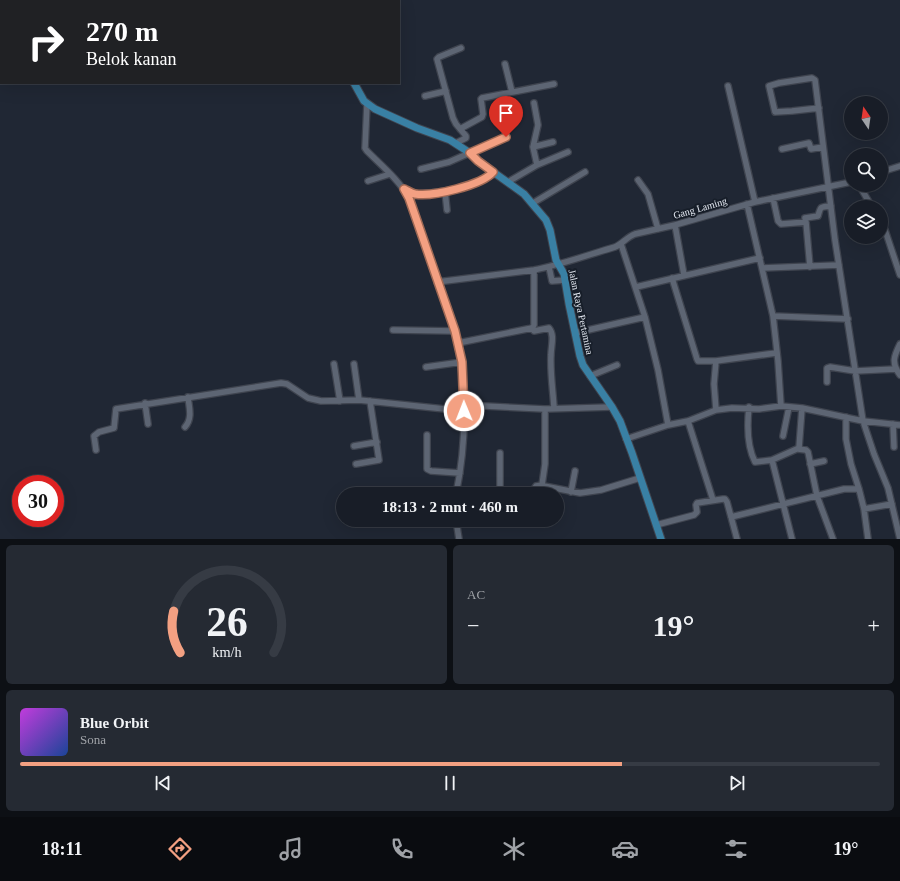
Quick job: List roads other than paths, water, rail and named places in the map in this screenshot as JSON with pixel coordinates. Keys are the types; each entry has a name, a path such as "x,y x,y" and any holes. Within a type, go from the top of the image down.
{"main road":[{"name":"Jalan Raya Pertamina","path":"356,84 361,97 367,104 375,109 417,128 450,140 470,153 478,161 524,194 546,220 558,263 564,274 575,333 583,365 620,421 661,539"}],"street":[{"path":"456,143 466,138 466,135 453,118 437,59 461,48"},
{"path":"505,64 512,92"},
{"path":"819,108 775,112 769,86 779,83 814,78 819,108 839,266 863,421 874,454 888,488 900,539"},
{"path":"460,129 482,117 481,98 554,84"},
{"path":"728,86 755,202"},
{"path":"425,96 446,91"},
{"path":"534,103 538,125 533,147 537,165"},
{"path":"367,104 365,148 404,189 409,198 458,343 462,362 464,408 460,473 457,487"},
{"path":"421,169 449,162 506,137 503,122 519,114"},
{"path":"533,147 552,142"},
{"path":"782,149 809,143 811,149 823,147"},
{"path":"508,182 537,165 568,152"},
{"path":"888,170 900,166"},
{"path":"404,189 414,194 418,194 462,188 488,178 493,172"},
{"path":"533,203 585,172"},
{"path":"368,181 390,174"},
{"path":"638,180 648,194 658,229"},
{"name":"Gang Laming","path":"437,282 549,267 621,244 631,236 755,202 844,183"},
{"path":"445,191 447,210"},
{"path":"773,198 779,223 806,222"},
{"path":"747,204 773,316 781,406"},
{"path":"810,267 805,218 818,216 819,209 821,207 831,206"},
{"path":"674,225 684,275"},
{"path":"888,241 900,275"},
{"path":"621,244 645,317 658,370 668,425"},
{"path":"636,287 760,258"},
{"path":"762,268 839,266"},
{"path":"549,267 552,281 565,280"},
{"path":"532,328 534,325 534,270"},
{"path":"672,278 697,359 700,361 716,361 776,353"},
{"path":"773,316 848,319"},
{"path":"575,333 645,317"},
{"path":"458,343 532,328 534,331 549,328 552,332 550,356 554,408"},
{"path":"392,330 455,331"},
{"path":"900,344 894,363 900,375"},
{"path":"716,361 714,384 716,410"},
{"path":"426,367 462,362"},
{"path":"334,364 340,401"},
{"path":"354,364 359,400"},
{"path":"590,376 617,365"},
{"path":"827,382 828,367 855,371 896,369"},
{"path":"96,450 94,436 99,432 114,428 116,408 281,383 286,384 308,398 321,401 359,400 464,408 545,409 612,407"},
{"path":"185,427 190,418 188,397"},
{"path":"356,464 379,460 370,401"},
{"path":"145,403 148,424"},
{"path":"626,439 668,425 688,422 724,408 749,407 759,409 781,406 802,408 863,421 900,425"},
{"path":"749,407 747,421 748,436 754,462 772,460 798,449 808,450 817,496 833,539"},
{"path":"783,436 789,407"},
{"path":"798,449 802,408"},
{"path":"542,485 545,464 545,409"},
{"path":"846,418 846,439 851,464 864,509 868,539"},
{"path":"688,422 713,500"},
{"path":"893,424 894,447"},
{"path":"427,435 427,469 431,471 460,473"},
{"path":"354,446 377,442"},
{"path":"500,454 500,487"},
{"path":"772,460 792,539"},
{"path":"810,464 824,461"},
{"path":"571,492 575,471"},
{"path":"535,487 542,485 580,494 593,492 640,478"},
{"path":"731,517 844,489 859,489"},
{"path":"656,526 694,515 697,512 697,503 725,499 737,539"},
{"path":"864,509 892,504"},
{"path":"457,527 458,539"}]}
